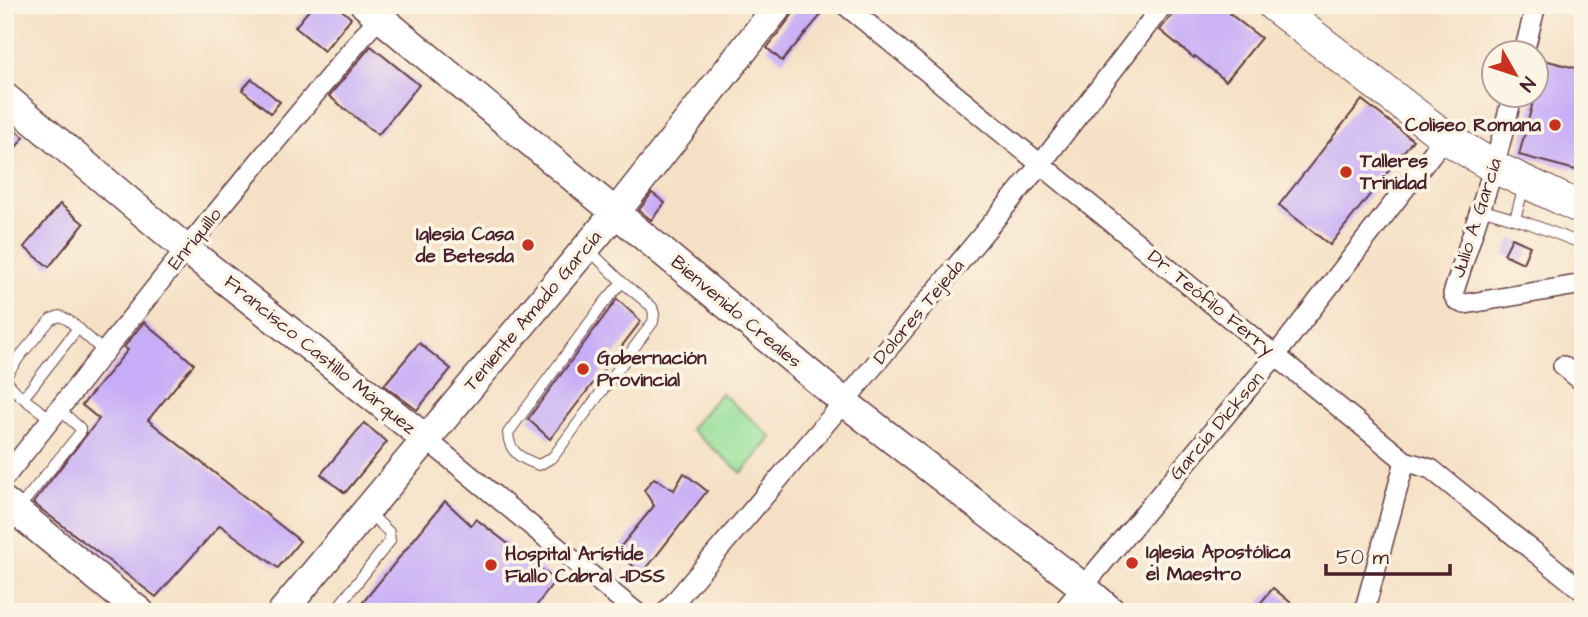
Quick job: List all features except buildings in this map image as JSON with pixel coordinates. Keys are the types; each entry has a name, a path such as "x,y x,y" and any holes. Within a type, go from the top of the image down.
{"main road":[{"name":"Teniente Amado García","path":"282,612 616,212 779,5"},
{"path":"1273,5 1445,137 1494,167 1583,209"},
{"name":"Bienvenido Creales","path":"378,9 844,402 1112,612"},
{"name":"Francisco Castillo Márquez","path":"5,97 186,248 426,439"},
{"path":"11,506 140,612"}],"street":[{"name":"Dr. Teófilo Ferry","path":"845,5 1405,461 1431,469 1583,591"},
{"name":"Dolores Tejeda","path":"666,612 1040,165 1163,5"},
{"path":"1528,38 1536,5"},
{"name":"Enriquillo","path":"5,477 378,9"},
{"name":"Julio A. García","path":"1509,108 1494,167 1453,294 1457,301 1465,304 1583,284"},
{"name":"García Dickson","path":"1062,612 1276,355 1445,137"},
{"path":"1563,366 1583,382"},
{"name":"Francisco Castillo Márquez","path":"426,439 636,612"},
{"path":"1364,612 1405,461"}],"lane":[{"path":"1515,219 1525,182"},
{"path":"1480,209 1583,244"},
{"path":"586,247 652,307 653,322 553,457 539,465 528,461 512,450 508,433 622,282"},
{"path":"11,506 80,433 80,428 23,397 5,378 51,319 60,316 78,328 104,352"},
{"path":"23,397 78,328"},
{"path":"334,612 390,541 389,533 366,511"}],"green space":[{"path":"721,393 772,437 742,473 690,429"}],"place":[{"name":"Coliseo Romana","path":"1555,125"},
{"name":"Talleres Trinidad","path":"1346,172"},
{"name":"Iglesia Casa de Betesda","path":"528,245"},
{"name":"Gobernación Provincial","path":"583,369"},
{"name":"Iglesia Apostólica el Maestro","path":"1132,563"},
{"name":"Hospital Arístide Fiallo Cabral -IDSS","path":"491,565"}]}
